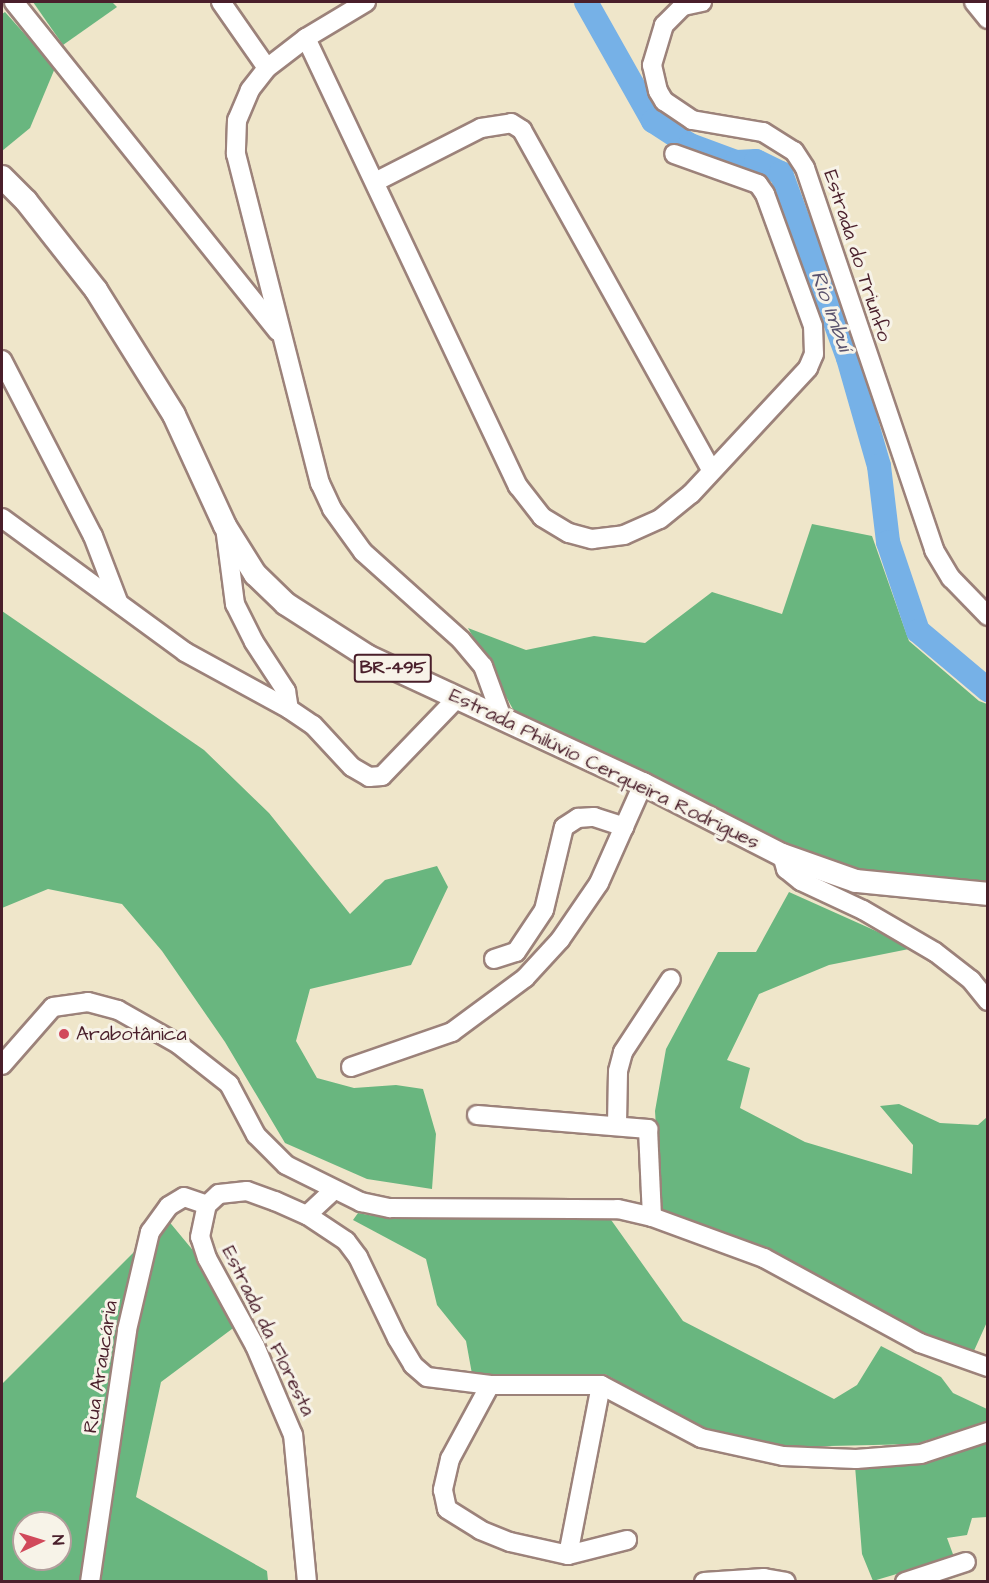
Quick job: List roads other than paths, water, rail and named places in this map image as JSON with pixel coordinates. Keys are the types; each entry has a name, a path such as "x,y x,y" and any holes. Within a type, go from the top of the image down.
{"main road":[{"name":"Estrada Philúvio Cerqueira Rodrigues","path":"2,177 26,201 96,290 174,416 225,526 255,574 286,603 367,656 643,784 782,855 856,881 987,894"}],"street":[{"path":"15,2 285,339"},
{"path":"221,2 267,68"},
{"path":"366,2 306,38 267,68 250,90 237,120 236,154 320,483 332,509 363,552 461,640 483,666 502,718"},
{"name":"Estrada do Triunfo","path":"702,2 683,6 664,25 652,65 658,91 664,101 692,120 763,132 794,151 805,168 929,540 951,578 987,616"},
{"path":"974,2 987,19"},
{"path":"306,38 518,486 542,517 569,533 592,539 624,535 660,519 691,494 808,368 814,354 813,326 765,194 758,184 674,154"},
{"path":"375,183 481,128 511,123 522,130 711,470"},
{"path":"2,360 93,536 118,601"},
{"path":"2,518 185,652 289,709 313,726 352,767 376,779 456,698"},
{"path":"225,526 235,604 254,642 286,691 289,709"},
{"path":"351,1067 452,1032 525,978 560,940 599,883 643,784"},
{"path":"494,959 516,952 544,910 564,827 578,818 594,817 624,827"},
{"path":"782,855 786,869 801,881 863,910 935,952 971,980 987,1001"},
{"path":"617,1124 618,1071 623,1052 671,979"},
{"path":"2,1065 53,1007 88,1002 118,1010 208,1065 229,1084 256,1135 286,1164 333,1191 390,1208 530,1206 618,1209 652,1217 764,1258 920,1343 987,1367"},
{"path":"477,1115 617,1124 648,1129 652,1217"},
{"path":"207,1204 219,1194 247,1191 307,1215 346,1241 358,1257 413,1365 427,1377 436,1380 490,1385 601,1385 701,1438 783,1456 856,1459 921,1454 987,1432"},
{"path":"307,1215 333,1191"},
{"name":"Rua Araucária","path":"90,1581 127,1330 150,1232 169,1206 184,1197 207,1204"},
{"name":"Estrada da Floresta","path":"207,1204 199,1228 207,1258 255,1346 293,1435 307,1581"},
{"path":"490,1385 450,1459 442,1500 447,1509 480,1530 510,1542 568,1555 627,1540"},
{"path":"568,1555 601,1385"},
{"path":"905,1581 966,1562"},
{"path":"704,1581 764,1578 786,1581"}],"waterway":[{"name":"Rio Imbuí","path":"586,2 653,121 690,145 736,162 756,161 781,173 848,358 879,466 888,542 918,631 988,690"}],"place":[{"name":"Arabotânica","path":"64,1034"}]}
